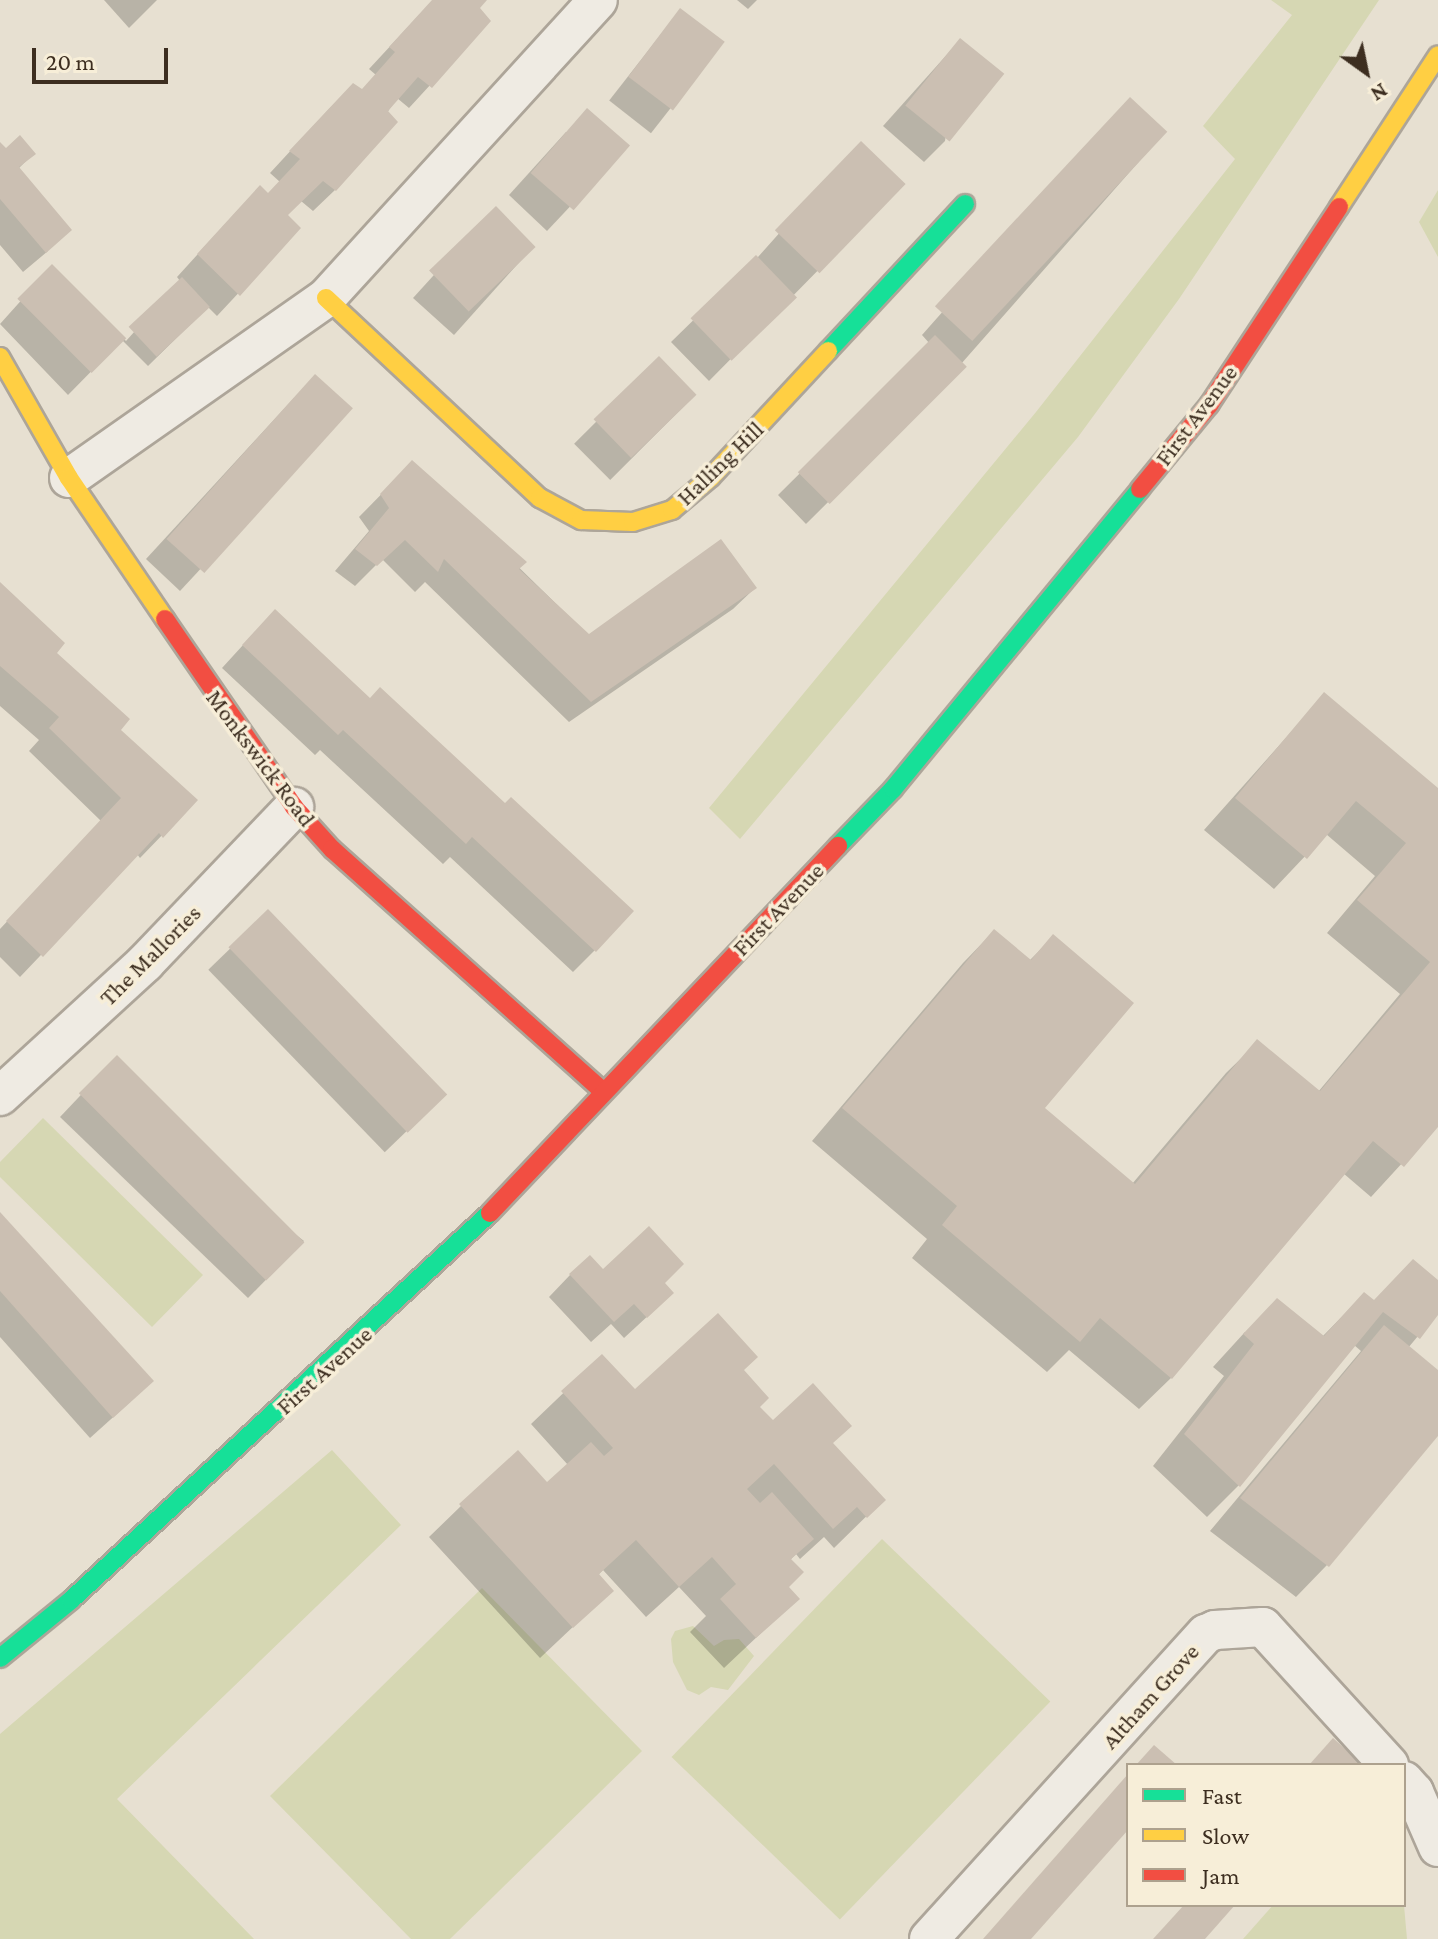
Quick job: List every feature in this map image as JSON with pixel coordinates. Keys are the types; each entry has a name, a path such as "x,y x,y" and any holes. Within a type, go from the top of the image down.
{"street":[{"path":"69,478 326,298 598,0"},
{"name":"First Avenue","path":"0,1658 71,1600 479,1225 893,789 1209,405 1438,55"},
{"name":"Halling Hill","path":"326,298 540,498 581,520 633,522 672,510 711,477 965,204"},
{"name":"Monkswick Road","path":"0,357 69,478 294,807 332,849 510,1012 603,1091"},
{"name":"The Mallories","path":"0,1096 145,963 294,807"},
{"name":"Altham Grove","path":"929,1939 1206,1634 1215,1630 1263,1627 1387,1763"},
{"path":"1406,1783 1414,1792 1438,1847"}],"green space":[{"path":"1271,0 1379,0 1179,299 1078,437 740,839 709,808 1036,412 1235,159 1203,126 1292,15"},
{"path":"1438,190 1438,257 1419,222"},
{"path":"43,1118 203,1275 152,1327 0,1177 0,1162"},
{"path":"332,1450 401,1525 117,1799 254,1939 0,1939 0,1734"},
{"path":"882,1539 1050,1702 840,1920 672,1757"},
{"path":"482,1588 642,1751 450,1939 411,1939 270,1796"},
{"path":"693,1626 714,1646 724,1640 739,1639 754,1656 728,1690 711,1687 699,1695 687,1690 673,1662 671,1639 675,1631"},
{"path":"1271,1907 1404,1907 1407,1939 1243,1939"}],"building":[{"path":"432,0 487,0 480,8 491,21 432,88 418,77 388,111 398,122 336,191 323,181 288,215 301,228 240,296 197,254 260,185 268,193 300,159 289,151 353,83 362,89 395,52 389,47"},
{"path":"680,8 725,42 673,110 628,77"},
{"path":"960,38 1004,74 950,141 905,106"},
{"path":"1130,97 1167,132 972,341 935,306"},
{"path":"587,108 630,145 574,210 531,173"},
{"path":"20,135 36,154 19,167 72,230 46,253 0,199 0,142 6,148"},
{"path":"861,141 906,184 819,273 775,230"},
{"path":"496,206 536,247 469,312 429,271"},
{"path":"756,255 797,297 732,361 691,318"},
{"path":"52,264 126,338 92,373 17,299"},
{"path":"182,277 210,307 157,357 129,327"},
{"path":"935,335 967,367 830,504 798,472"},
{"path":"659,356 697,395 631,458 594,419"},
{"path":"315,374 353,408 204,573 166,539"},
{"path":"412,460 527,562 519,569 589,634 721,539 757,588 591,702 444,559 438,572 405,540 377,566 355,549 389,508 380,494"},
{"path":"0,582 65,643 57,653 130,719 121,730 198,800 163,838 159,833 43,957 6,921 121,798 49,728 59,717 0,666"},
{"path":"275,609 370,698 380,687 505,803 511,797 634,911 596,952 472,837 466,844 343,730 338,735 242,645"},
{"path":"1324,692 1438,788 1438,1127 1404,1167 1373,1141 1172,1379 1100,1318 1080,1342 942,1225 957,1206 842,1108 994,929 1031,960 1053,934 1134,1003 1045,1108 1135,1184 1257,1039 1320,1091 1430,962 1357,900 1406,843 1356,801 1307,859 1235,798"},
{"path":"268,909 447,1095 408,1133 228,947"},
{"path":"117,1055 304,1242 266,1281 79,1093"},
{"path":"0,1212 154,1381 113,1418 0,1291"},
{"path":"649,1226 684,1264 665,1283 674,1293 647,1318 634,1304 614,1322 569,1274 590,1255 603,1269"},
{"path":"1413,1259 1438,1280 1438,1315 1420,1339 1383,1312 1240,1487 1184,1434 1254,1344 1243,1334 1277,1298 1324,1336 1364,1292 1374,1300"},
{"path":"718,1313 758,1357 744,1370 769,1398 760,1407 773,1420 813,1383 852,1426 833,1443 886,1500 867,1518 857,1507 833,1529 774,1464 747,1489 760,1503 772,1492 814,1539 791,1559 804,1572 789,1587 800,1599 756,1638 720,1599 736,1584 712,1557 679,1587 636,1540 599,1574 614,1591 573,1628 459,1504 518,1450 547,1482 591,1442 604,1456 613,1448 561,1391 602,1354 635,1389"},
{"path":"1384,1325 1438,1370 1438,1436 1329,1567 1240,1498"},
{"path":"1333,1738 1361,1763 1311,1763"},
{"path":"1154,1745 1175,1763 1138,1763"},
{"path":"1126,1776 1126,1832 1031,1939 983,1939"},
{"path":"1182,1907 1233,1907 1205,1939 1153,1939"}],"traffic: fast":[{"path":"828,351 965,204"},
{"path":"838,846 893,789 1140,489"},
{"path":"0,1658 71,1600 490,1213"}],"traffic: slow":[{"path":"1339,207 1438,55"},
{"path":"326,298 540,498 581,520 633,522 672,510 711,477 828,351"},
{"path":"0,357 69,478 165,619"}],"traffic: jam":[{"path":"1140,489 1209,405 1339,207"},
{"path":"165,619 294,807 332,849 603,1091"},
{"path":"490,1213 838,846"}]}
